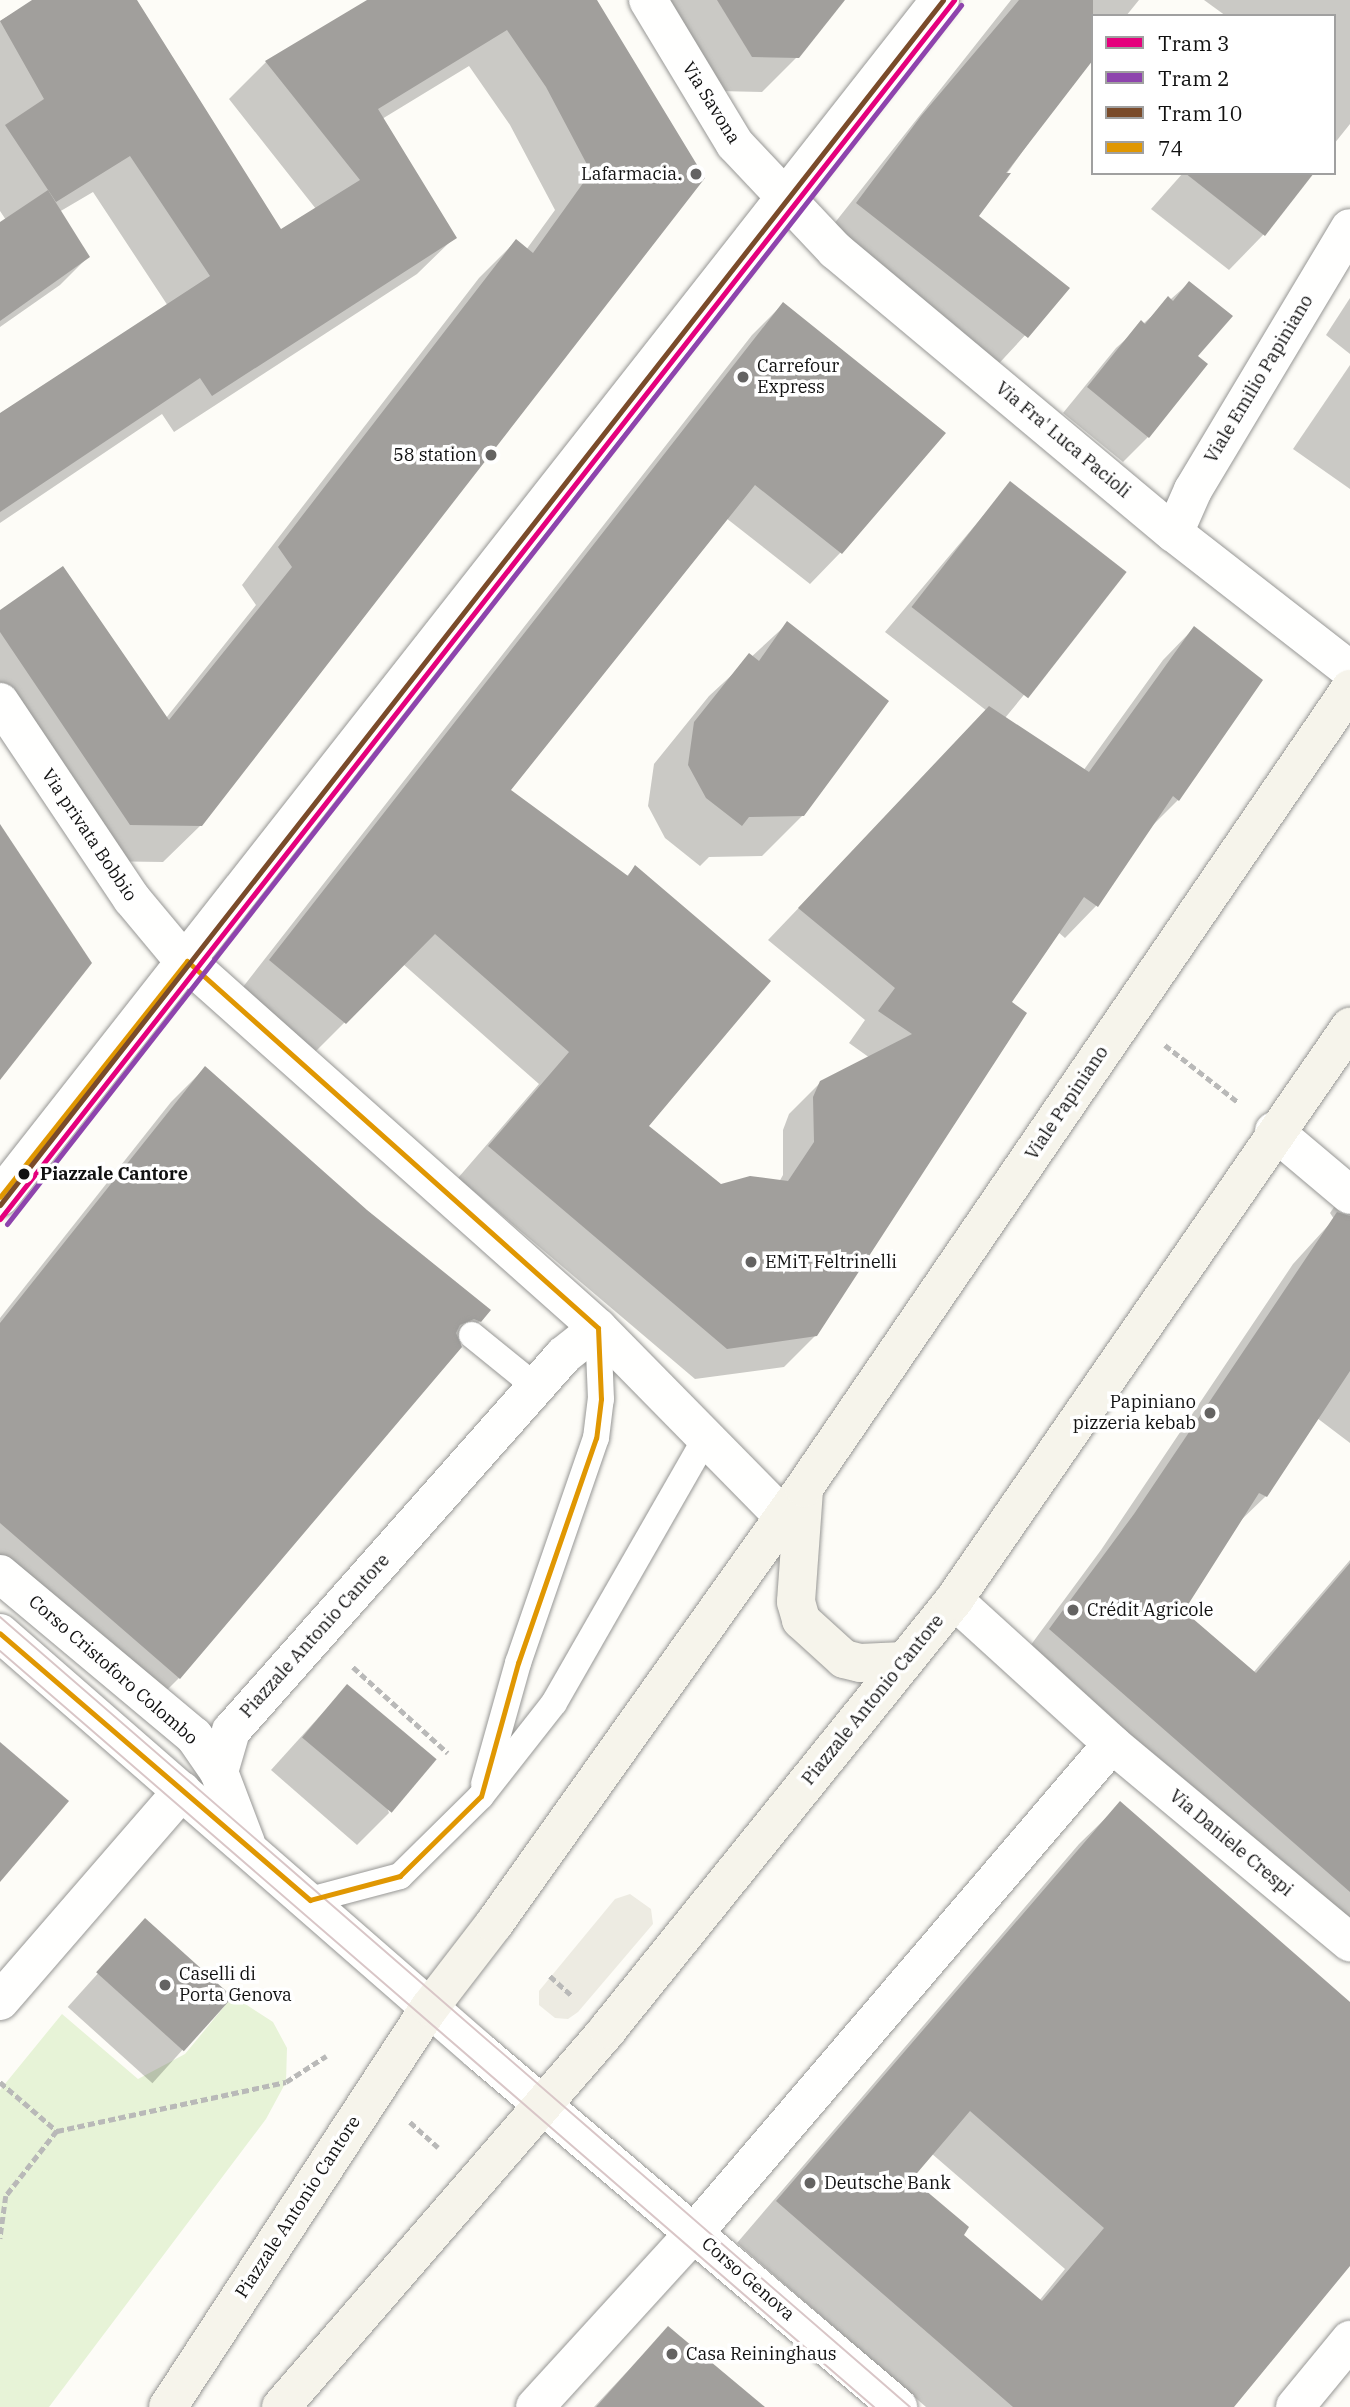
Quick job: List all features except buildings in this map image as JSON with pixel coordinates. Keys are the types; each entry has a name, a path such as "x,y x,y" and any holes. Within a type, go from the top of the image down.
{"main road":[{"name":"Viale Papiniano","path":"794,1502 1350,689"},
{"path":"954,1600 1274,1131 1350,1027"},
{"path":"794,1502 796,1602 801,1620 844,1659 860,1663 904,1661"},
{"name":"Piazzale Antonio Cantore","path":"168,2407 430,2007 494,1924 794,1502"},
{"name":"Piazzale Antonio Cantore","path":"281,2407 542,2105 954,1600"}],"street":[{"name":"Via Savona","path":"648,0 734,144 786,198"},
{"path":"0,1197 940,0"},
{"name":"Via Fra' Luca Pacioli","path":"786,198 835,250 1174,533 1350,670"},
{"name":"Viale Emilio Papiniano","path":"1174,533 1193,490 1350,229"},
{"name":"Via privata Bobbio","path":"0,702 132,899 187,961 598,1328"},
{"path":"1274,1131 1350,1195"},
{"path":"598,1328 706,1438 794,1502"},
{"name":"Piazzale Antonio Cantore","path":"219,1772 231,1731 536,1387 598,1328"},
{"name":"Corso Cristoforo Colombo","path":"0,1574 194,1736 219,1772"},
{"name":"Piazzale Antonio Cantore","path":"954,1600 1112,1744"},
{"path":"0,1633 310,1900 542,2105 694,2233"},
{"path":"536,2407 694,2233 1112,1744"},
{"name":"Via Daniele Crespi","path":"1112,1744 1350,1942"},
{"path":"219,1772 248,1848"},
{"path":"0,2001 181,1791"},
{"name":"Corso Genova","path":"694,2233 898,2407"},
{"path":"1294,2407 1350,2340"}],"lane":[{"path":"481,1796 518,1662 596,1438 601,1399 598,1328"},
{"path":"472,1335 536,1387"},
{"path":"310,1900 400,1876 481,1796 554,1703 706,1438"}],"path":[{"path":"1127,1015 1274,1131"},
{"path":"353,1667 451,1756"},
{"path":"550,1976 575,1998"},
{"path":"0,2239 6,2196 57,2131 286,2082 326,2056"},
{"path":"0,2082 57,2131"},
{"path":"410,2121 438,2147"}],"green space":[{"path":"233,1996 273,2022 287,2048 286,2082 266,2119 49,2407 0,2407 0,2090 62,2014 138,2079 185,2054"}],"shaded area":[{"path":"630,1894 651,1909 653,1924 578,2012 568,2019 555,2018 539,2005 539,1991 615,1899"}],"tram line":[{"name":"10","path":"0,1205 943,0"},
{"name":"3","path":"0,1219 954,0"},
{"name":"2","path":"7,1224 961,5"},
{"path":"0,1617 910,2407"},
{"path":"0,1651 874,2407"}],"transit line":[{"name":"74","path":"0,1197 187,961 598,1328 601,1399 596,1438 518,1663 481,1796 400,1876 310,1900 0,1633"}],"place":[{"name":"Lafarmacia.","path":"696,174"},
{"name":"Carrefour Express","path":"743,377"},
{"name":"58 station","path":"491,455"},
{"name":"Piazzale Cantore","path":"24,1174"},
{"name":"EMiT Feltrinelli","path":"751,1262"},
{"name":"Papiniano pizzeria kebab","path":"1210,1413"},
{"name":"Crédit Agricole","path":"1073,1610"},
{"name":"Caselli di Porta Genova","path":"165,1985"},
{"name":"Deutsche Bank","path":"810,2183"},
{"name":"Casa Reininghaus","path":"672,2354"}]}
